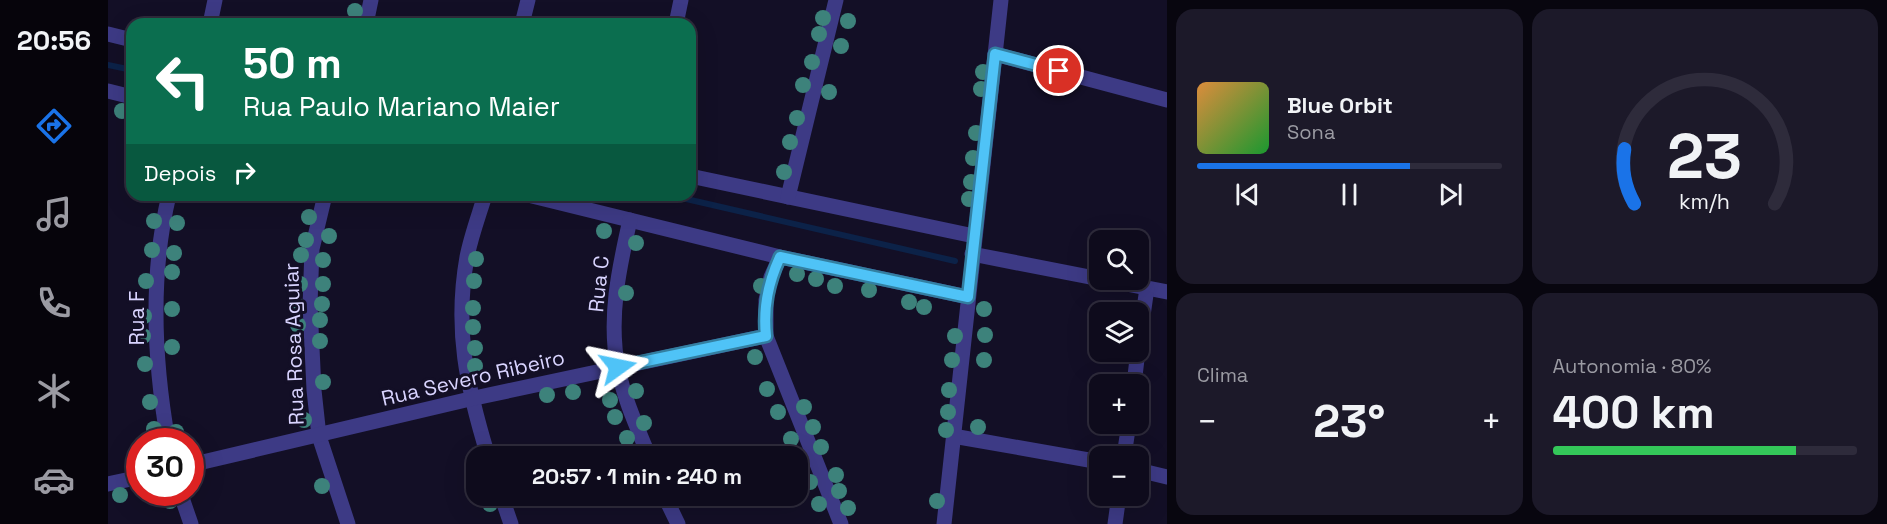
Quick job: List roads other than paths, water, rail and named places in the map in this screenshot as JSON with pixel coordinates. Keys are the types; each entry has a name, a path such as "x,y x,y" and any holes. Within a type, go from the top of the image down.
{"street":[{"path":"211,18 215,0"},
{"path":"367,18 371,0"},
{"path":"524,18 528,0"},
{"path":"677,18 681,0"},
{"path":"788,197 836,0"},
{"path":"944,524 1001,0"},
{"path":"108,34 126,38"},
{"path":"995,54 1167,100"},
{"path":"108,91 126,96"},
{"path":"696,177 974,236"},
{"name":"Rua F","path":"166,428 158,362 157,324 158,273 163,220 168,201"},
{"name":"Rua Rosa Aguiar","path":"324,201 312,249 310,305 314,390 319,436 348,524"},
{"path":"482,201 467,255 462,298 463,348 470,399 485,446"},
{"path":"552,201 780,257 968,297"},
{"name":"Rua C","path":"630,220 617,276 615,318 618,367 630,411 645,446"},
{"path":"972,254 1089,277"},
{"path":"780,257 771,277 766,300 766,336 841,524"},
{"path":"1149,288 1167,292"},
{"name":"Rua Severo Ribeiro","path":"204,462 470,399 766,336"},
{"path":"953,436 1089,460"},
{"path":"1149,473 1167,477"},
{"path":"108,484 126,480"},
{"path":"185,506 191,524"},
{"path":"505,506 511,524"},
{"path":"669,506 678,524"},
{"path":"1115,524 1117,506"}],"waterway":[{"path":"108,65 126,69"},
{"path":"695,201 955,261"}]}
